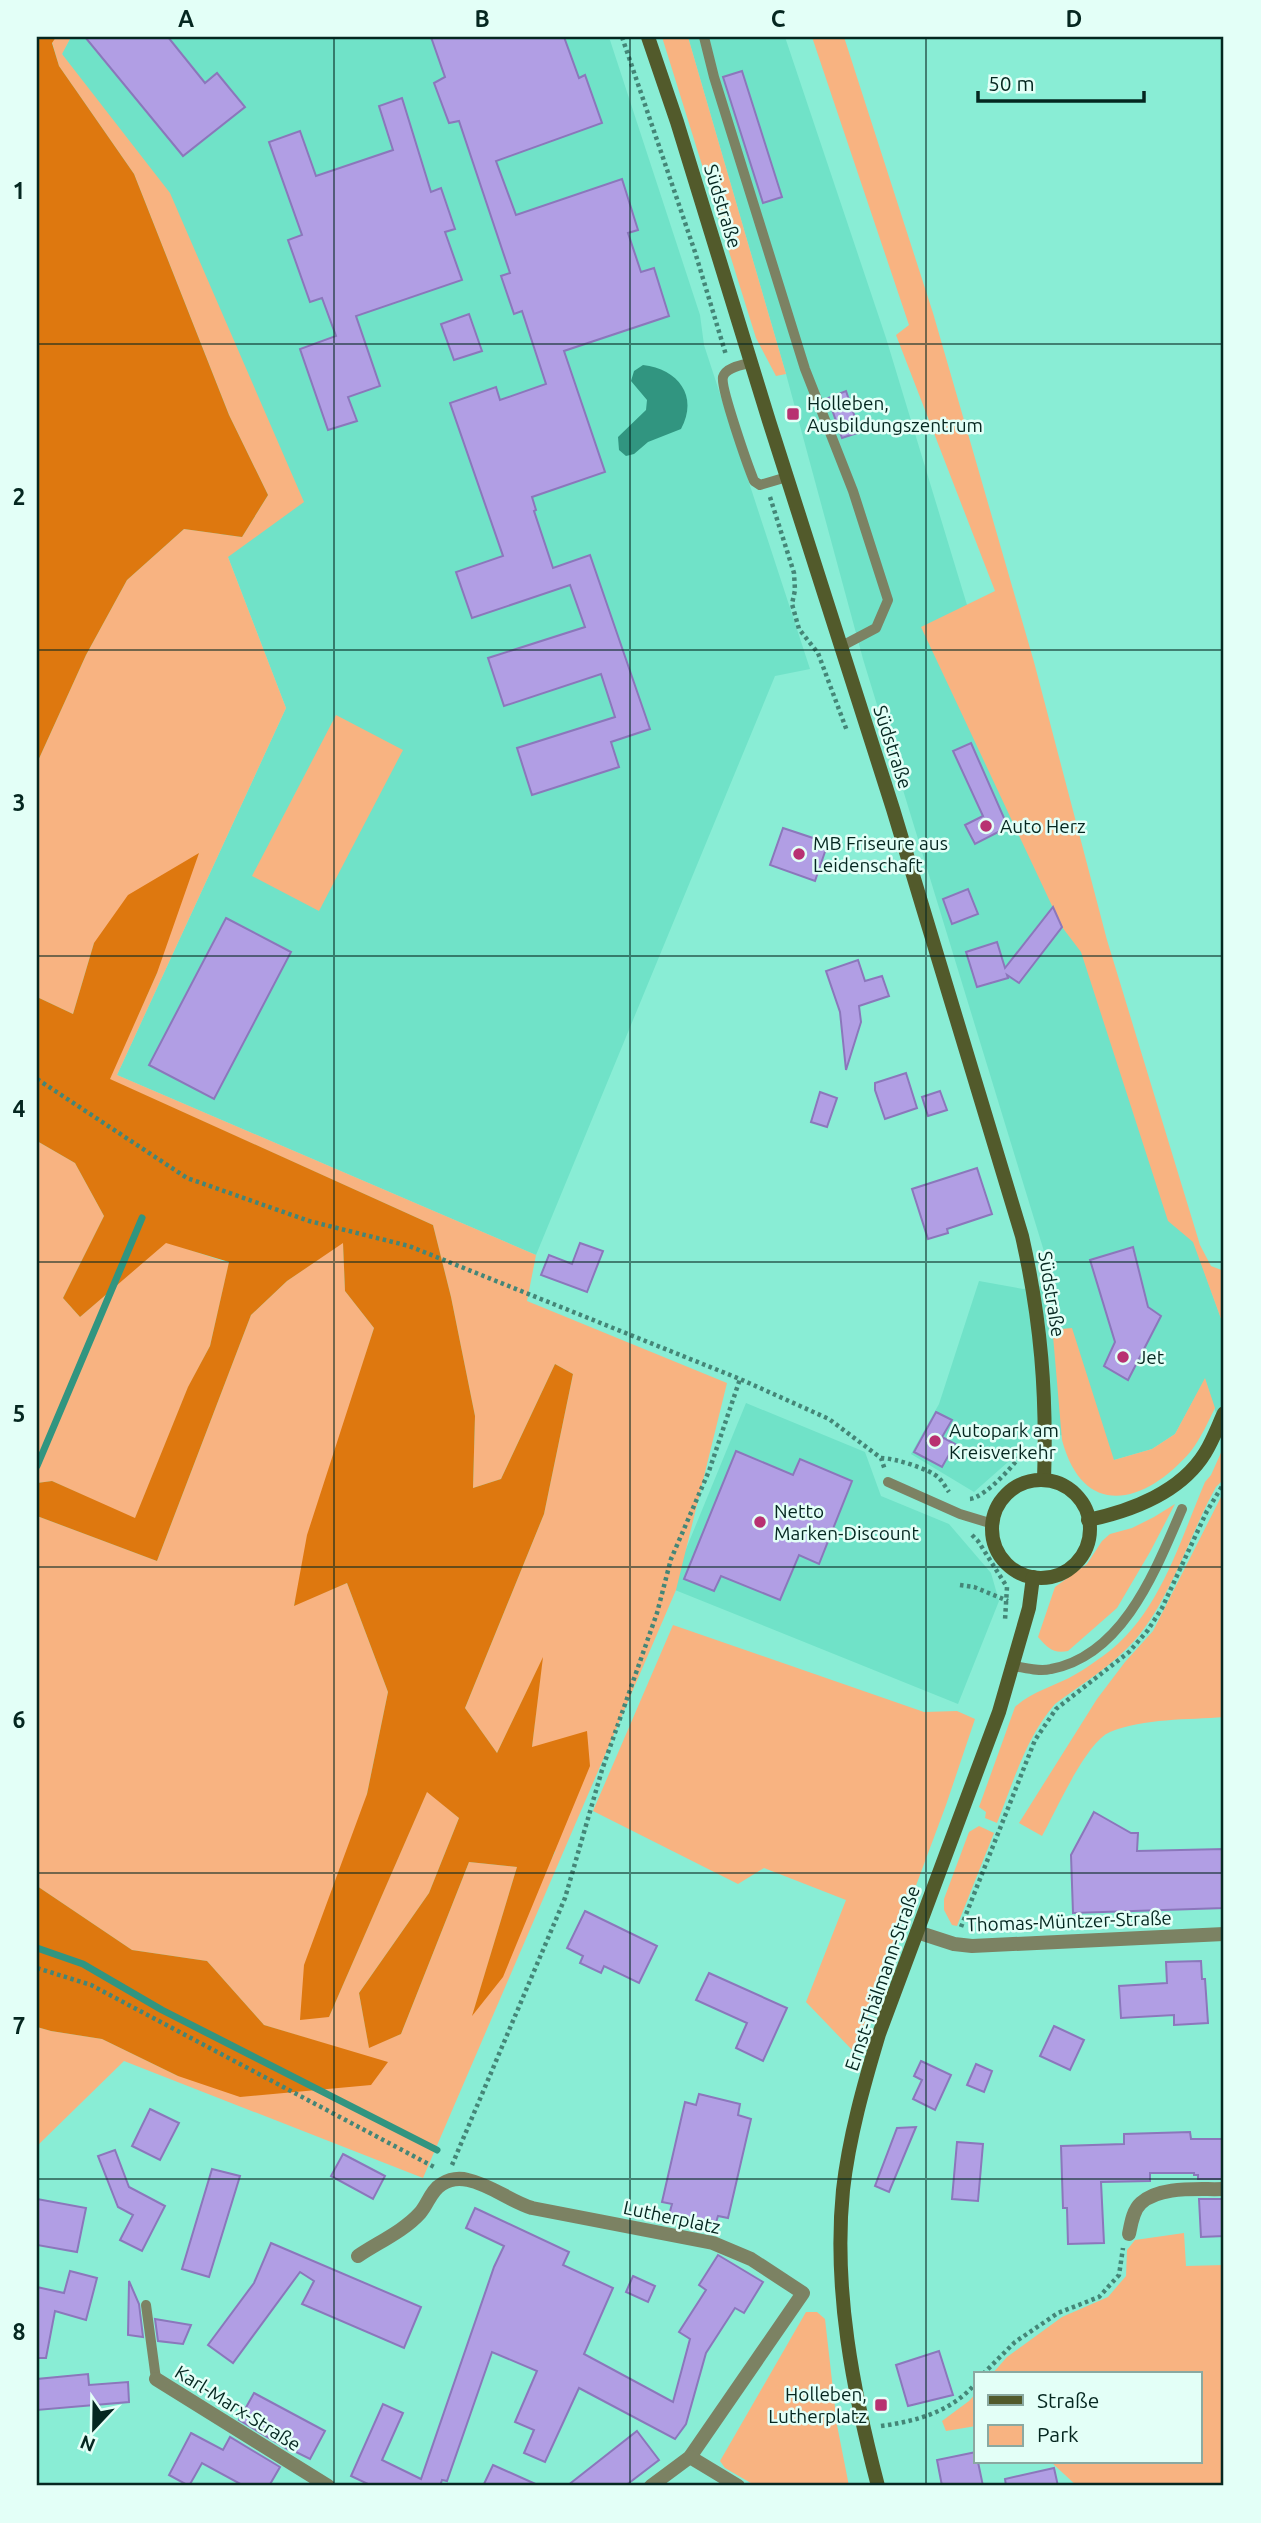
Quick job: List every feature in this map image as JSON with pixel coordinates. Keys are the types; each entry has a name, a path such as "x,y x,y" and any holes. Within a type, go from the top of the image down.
{"main road":[{"name":"Südstraße","path":"648,37 677,121 893,809 1022,1236 1032,1281 1044,1376 1044,1480"},
{"path":"1088,1520 1138,1507 1183,1476 1205,1453 1224,1413"},
{"path":"1028,1481 1059,1483 1072,1491 1082,1502 1088,1520 1088,1544 1082,1556 1072,1566 1053,1576 1033,1577 1017,1572 996,1548 993,1524 1001,1500 1028,1481"},
{"name":"Ernst-Thälmann-Straße","path":"878,2486 863,2429 842,2290 843,2189 864,2085 879,2034 962,1815 1014,1666 1029,1608 1033,1577"}],"street":[{"name":"Thomas-Müntzer-Straße","path":"917,1932 954,1944 972,1946 1224,1934"},
{"path":"358,2256 410,2222 420,2213 436,2188 454,2179"},
{"name":"Lutherplatz","path":"454,2179 468,2180 488,2187 514,2202 532,2208 713,2243 751,2259 803,2293 690,2457 651,2486"},
{"path":"1129,2234 1132,2217 1140,2203 1154,2195 1174,2191 1224,2189"},
{"name":"Karl-Marx-Straße","path":"156,2379 328,2486"},
{"path":"690,2457 738,2486"}],"lane":[{"path":"704,37 805,369 853,491 888,600 876,628 840,646"},
{"path":"751,363 731,369 723,375 722,381 728,401 754,481 760,485 787,477"},
{"path":"888,1482 960,1514 993,1524"},
{"path":"1014,1666 1049,1670 1073,1663 1099,1645 1123,1623 1138,1604 1182,1509"},
{"name":"Karl-Marx-Straße","path":"146,2305 156,2379"}],"path":[{"path":"622,37 695,252 731,369"},
{"path":"766,484 794,573 792,604 799,629 818,653 851,741"},
{"path":"37,1079 187,1178 309,1221 409,1246 740,1379 829,1419 881,1458 891,1458 935,1475 942,1480 951,1494 964,1499 977,1499 985,1493 1019,1460 1027,1441"},
{"path":"454,2179 451,2166 565,1898 602,1770 657,1613 671,1559 709,1471 740,1379"},
{"path":"881,1458 888,1482"},
{"path":"954,1944 1035,1740 1056,1709 1129,1652 1148,1630 1162,1608 1207,1511 1224,1483"},
{"path":"964,1499 956,1527 978,1541 1007,1587 1004,1631"},
{"path":"960,1585 974,1587 1008,1601"},
{"path":"37,1968 91,1985 454,2179"},
{"path":"985,2372 1015,2342 1058,2313 1099,2297 1119,2275 1121,2254 1129,2234"},
{"path":"863,2429 915,2421 964,2397 974,2385"}],"shaded area":[{"path":"37,37 56,37 52,43 59,66 134,174 229,415 268,495 242,537 184,529 127,580 86,655 37,763"},
{"path":"71,37 609,37 700,315 704,345 810,669 775,676 536,1255 117,1075 286,708 228,557 62,53"},
{"path":"688,37 785,37 886,338 967,605 1224,1327 1224,1438 1205,1379 1175,1434 1152,1449 1114,1460 1084,1436 1023,1434 1016,1455 974,1492 911,1454 939,1404 979,1281 1023,1289 1054,1284 863,659 786,374"},
{"path":"199,853 157,973 110,1079 433,1225 451,1297 475,1416 473,1488 501,1479 555,1364 573,1374 544,1514 465,1708 497,1753 543,1657 532,1747 587,1731 590,1766 503,1977 472,2016 517,1867 469,1862 401,2034 369,2048 359,1993 429,1893 459,1818 427,1792 329,2017 300,2020 304,1965 367,1794 388,1692 347,1583 294,1606 307,1535 374,1328 345,1291 343,1243 287,1281 251,1315 157,1561 37,1516 37,1483 52,1481 135,1518 188,1387 210,1346 229,1262 166,1243 80,1317 63,1298 104,1216 75,1163 37,1141 37,997 73,1014 94,943 128,895"},
{"path":"746,1403 865,1452 881,1496 949,1524 991,1573 999,1601 958,1704 670,1588"},
{"path":"37,1886 132,1950 207,1961 264,2025 388,2062 371,2085 240,2097 178,2076 102,2039 37,2027"}],"green space":[{"path":"56,37 71,37 62,54 170,193 304,502 228,557 286,708 117,1075 536,1255 527,1301 727,1383 676,1590 423,2178 124,2061 37,2146 37,2027 102,2039 178,2076 388,2063 264,2025 207,1961 132,1950 37,1886 37,1516 157,1561 251,1315 287,1281 343,1242 345,1291 374,1328 294,1605 347,1583 388,1692 367,1794 329,2017 427,1791 459,1818 429,1893 359,1993 369,2047 401,2034 469,1862 517,1867 473,2014 555,1852 532,1747 542,1660 497,1753 465,1708 544,1514 573,1374 555,1364 501,1479 473,1488 475,1416 451,1297 433,1225 109,1079 157,973 94,943 73,1014 37,997 37,763 86,655 127,580 184,529 242,537 268,495 229,415 134,174 59,66 52,42"},
{"path":"662,37 688,37 786,374 776,376 756,338"},
{"path":"812,37 844,37 933,313 1034,662 1107,940 1200,1245 1211,1266 1224,1271 1224,1327 1193,1242 1168,1221 1081,952 1062,927 921,627 995,591 896,335 909,325"},
{"path":"336,715 403,750 319,911 252,876"},
{"path":"37,1141 75,1163 104,1216 63,1298 80,1317 166,1242 229,1263 210,1346 188,1388 135,1519 52,1481 37,1483"},
{"path":"1072,1328 1114,1460 1152,1449 1175,1434 1205,1378 1215,1408 1198,1441 1174,1469 1137,1492 1118,1496 1101,1493 1085,1484 1072,1466 1062,1440 1053,1336 1061,1329"},
{"path":"1224,1446 1224,1479 1208,1502 1157,1609 1135,1640 1117,1658 1055,1704 1028,1746 997,1823 985,1818 986,1812 979,1807 1015,1707 1103,1656 1139,1621 1165,1577 1205,1482"},
{"path":"1224,1491 1224,1717 1152,1722 1110,1732 1091,1749 1042,1836 1019,1823 1097,1699 1153,1631"},
{"path":"1175,1504 1117,1608 1068,1651 1055,1651 1045,1644 1038,1637 1055,1587 1087,1564 1110,1534 1132,1528"},
{"path":"673,1625 924,1712 957,1711 975,1719 946,1805 854,2052 806,2002 846,1900 764,1868 738,1884 593,1811"},
{"path":"979,1826 994,1833 957,1926 952,1925 944,1910 944,1899 969,1832"},
{"path":"1184,2233 1186,2266 1224,2265 1224,2486 1077,2486 1053,2464 1202,2464 1202,2372 994,2372 1007,2357 1062,2317 1108,2297 1126,2276 1127,2250 1135,2240"},
{"path":"806,2312 817,2312 825,2319 837,2425 849,2486 756,2486 725,2468 720,2461"},
{"path":"974,2395 974,2426 946,2431 942,2421"}],"water":[{"path":"643,365 666,372 682,386 688,406 686,417 681,429 648,442 634,454 626,456 619,450 618,437 646,410 647,400 631,381 634,371"}],"building":[{"path":"85,37 168,37 205,83 217,73 245,107 183,156"},
{"path":"431,37 564,37 579,78 585,75 602,123 496,161 516,215 622,179 638,230 628,233 641,272 654,268 669,316 564,351 605,472 532,497 553,568 590,555 650,729 611,742 619,767 532,795 517,748 615,717 601,674 504,706 488,658 585,627 570,585 472,618 456,572 503,556 450,403 496,387 500,400 546,384 522,311 514,314 501,276 510,273 459,121 449,123 434,83 445,77"},
{"path":"742,71 782,197 763,203 723,77"},
{"path":"402,98 431,192 441,188 455,229 445,232 462,280 356,316 380,386 348,397 357,421 328,430 300,349 336,336 322,298 310,302 288,240 302,235 269,142 300,131 316,176 393,150 379,106"},
{"path":"469,314 482,351 454,360 441,324"},
{"path":"846,391 860,432 842,438 828,398"},
{"path":"971,743 1008,827 975,844 965,825 983,816 953,751"},
{"name":"MB Friseure aus Leidenschaft","path":"783,828 828,843 815,881 770,865"},
{"path":"968,889 978,914 952,924 943,899"},
{"path":"1053,907 1062,927 1019,983 1007,975 1008,978 977,987 966,952 997,942 1005,968"},
{"path":"226,918 291,952 214,1099 149,1065"},
{"path":"858,960 865,981 882,976 889,996 859,1006 861,1022 846,1070 840,1012 826,971"},
{"path":"906,1073 917,1108 885,1119 875,1083"},
{"path":"940,1091 947,1110 928,1116 922,1097"},
{"path":"820,1092 837,1098 827,1127 811,1122"},
{"path":"977,1168 992,1214 947,1229 948,1233 928,1239 912,1189"},
{"path":"580,1243 603,1251 587,1292 541,1275 549,1255 572,1264"},
{"path":"1133,1247 1148,1307 1161,1316 1128,1380 1104,1366 1115,1342 1090,1260"},
{"name":"Autopark am Kreisverkehr","path":"936,1412 952,1420 942,1437 955,1444 942,1467 914,1452"},
{"name":"Netto Marken-Discount","path":"736,1451 793,1475 800,1459 852,1481 819,1564 799,1555 780,1600 721,1576 714,1591 684,1579"},
{"path":"1094,1812 1131,1833 1138,1833 1137,1851 1224,1849 1224,1908 1073,1913 1071,1855"},
{"path":"585,1911 657,1946 639,1983 604,1966 601,1973 580,1963 583,1956 567,1948"},
{"path":"1201,1961 1208,2023 1174,2025 1174,2015 1121,2018 1119,1986 1167,1983 1166,1962"},
{"path":"709,1973 787,2008 763,2061 736,2048 747,2023 696,2000"},
{"path":"1054,2026 1084,2040 1070,2070 1040,2056"},
{"path":"921,2061 951,2075 935,2110 913,2099 922,2080 914,2076"},
{"path":"976,2064 992,2071 984,2092 967,2085"},
{"path":"699,2094 740,2104 738,2115 751,2119 728,2218 718,2216 715,2226 669,2215 672,2204 662,2202 685,2102 696,2105"},
{"path":"150,2109 179,2123 160,2160 132,2146"},
{"path":"916,2127 889,2192 875,2186 897,2128"},
{"path":"1190,2132 1191,2139 1223,2139 1224,2179 1198,2179 1198,2175 1194,2173 1150,2173 1150,2181 1101,2182 1104,2243 1068,2244 1067,2208 1063,2208 1061,2146 1124,2144 1124,2134"},
{"path":"957,2142 983,2144 978,2201 952,2199"},
{"path":"115,2150 129,2187 165,2206 142,2251 120,2240 133,2215 118,2207 98,2156"},
{"path":"343,2154 385,2176 373,2199 331,2176"},
{"path":"212,2169 240,2176 209,2277 182,2269"},
{"path":"37,2199 86,2208 77,2252 37,2245"},
{"path":"1199,2199 1224,2199 1224,2236 1201,2237"},
{"path":"475,2208 569,2252 563,2265 613,2288 584,2354 673,2402 690,2339 679,2332 706,2290 699,2285 718,2255 763,2282 744,2313 735,2308 706,2353 686,2424 675,2439 579,2388 545,2462 524,2453 534,2430 515,2422 537,2371 492,2352 447,2481 442,2480 440,2486 372,2486 351,2476 383,2404 403,2413 382,2460 421,2479 494,2267 504,2246 466,2228"},
{"path":"271,2243 421,2307 404,2348 302,2304 314,2281 300,2272 233,2363 208,2345 254,2283"},
{"path":"70,2271 97,2278 86,2320 55,2311 46,2358 37,2358 37,2287 64,2293"},
{"path":"633,2276 655,2286 648,2302 626,2292"},
{"path":"129,2281 139,2304 143,2337 128,2335"},
{"path":"155,2319 191,2325 183,2344 158,2341"},
{"path":"939,2351 953,2395 908,2406 896,2365"},
{"path":"88,2374 89,2385 128,2382 129,2402 37,2410 37,2379"},
{"path":"254,2393 325,2431 310,2459 289,2450 239,2420"},
{"path":"637,2431 659,2460 625,2486 567,2486"},
{"path":"191,2433 223,2450 230,2437 280,2467 269,2486 244,2486 202,2463 189,2486 169,2475"},
{"path":"974,2452 974,2464 978,2464 983,2486 942,2486 937,2460"},
{"path":"493,2465 540,2486 483,2486"},
{"path":"1054,2468 1058,2486 1006,2486 1005,2479"}],"waterway":[{"path":"37,1466 142,1218"},
{"path":"37,1948 83,1964 162,2010 437,2150"}],"place":[{"name":"Holleben, Ausbildungszentrum","path":"793,414"},
{"name":"Auto Herz","path":"986,826"},
{"name":"MB Friseure aus Leidenschaft","path":"799,854"},
{"name":"Jet","path":"1123,1357"},
{"name":"Autopark am Kreisverkehr","path":"935,1441"},
{"name":"Netto Marken-Discount","path":"760,1522"},
{"name":"Holleben, Lutherplatz","path":"881,2405"}]}
